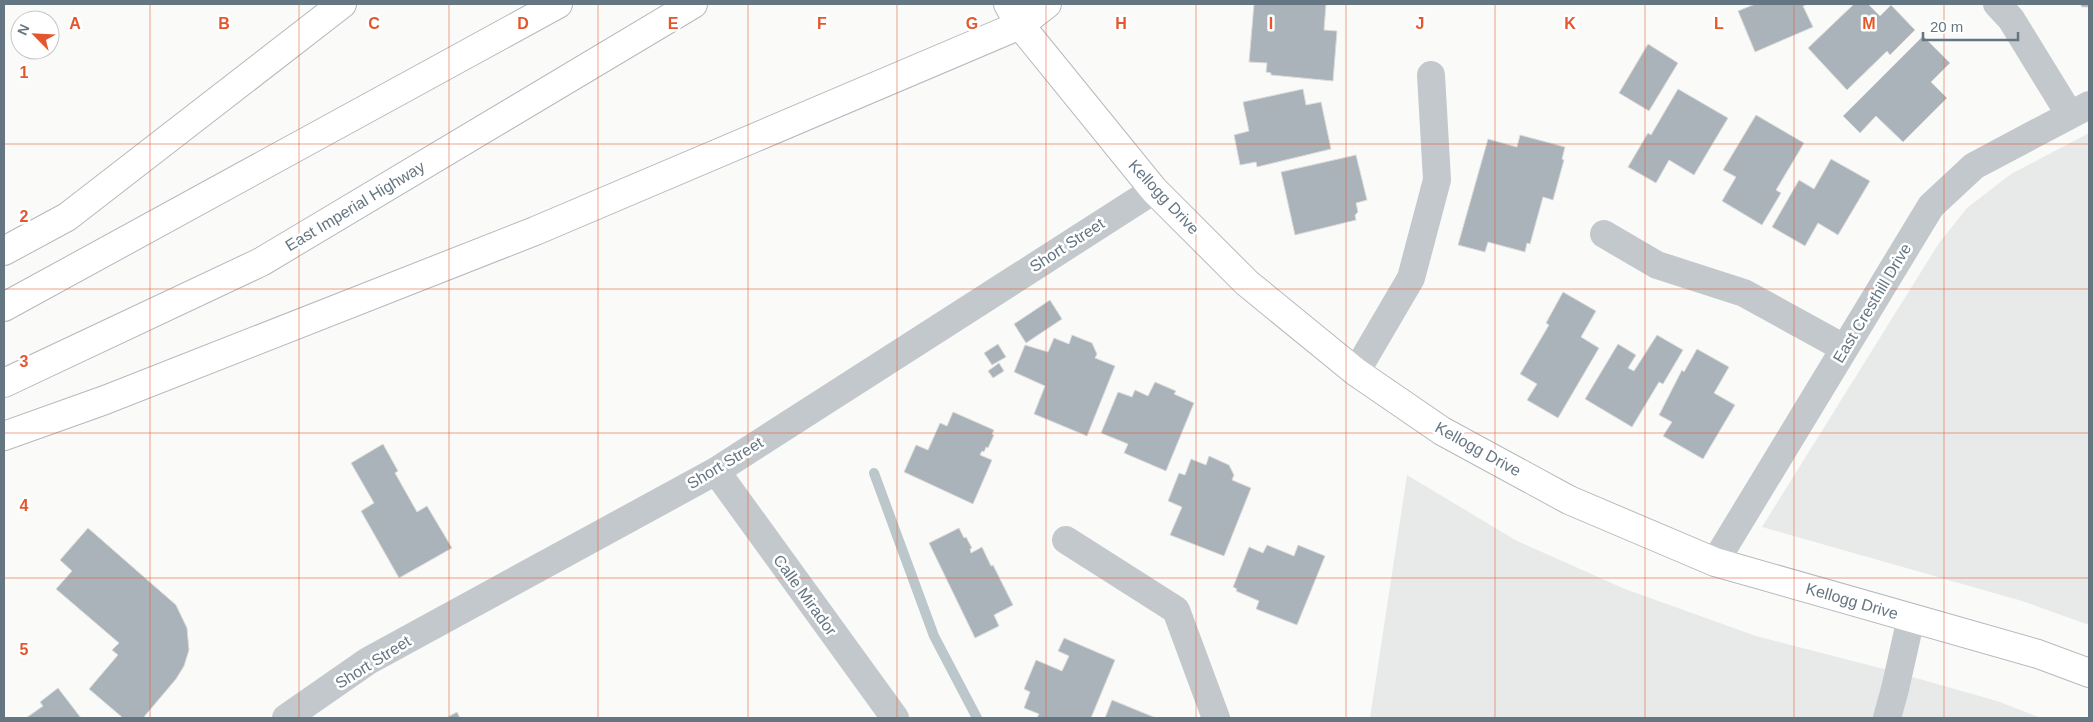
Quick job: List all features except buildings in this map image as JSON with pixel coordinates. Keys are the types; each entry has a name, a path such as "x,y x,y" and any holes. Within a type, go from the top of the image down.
{"main road":[{"path":"4,251 67,217 342,4"},
{"path":"4,307 558,4"},
{"name":"East Imperial Highway","path":"4,383 261,262 692,4"},
{"path":"4,436 105,400 535,231 1014,14 1047,4"},
{"name":"Kellogg Drive","path":"1014,14 1154,190 1247,283 1356,372 1442,430 1570,500 1715,562 2038,654 2089,673"}],"street":[{"path":"1997,4 2012,19 2079,110"},
{"path":"1356,372 1411,278 1437,180 1431,74"},
{"name":"East Cresthill Drive","path":"1715,562 1931,206 1974,166 2079,110"},
{"name":"Short Street","path":"286,718 368,661 716,471 1154,190"},
{"path":"1604,234 1657,265 1744,293 1844,348"},
{"name":"Calle Mirador","path":"716,471 895,718"},
{"path":"1066,540 1176,610 1216,718"},
{"path":"1886,718 1895,689 1911,618"}],"shaded area":[{"path":"2089,133 2089,625 2022,601 1762,527 1939,243 1967,208 2011,174"},
{"path":"1407,475 1517,541 1625,589 1756,636 1997,701 2041,718 1370,718"}],"waterway":[{"path":"874,473 934,636 977,718"}]}
